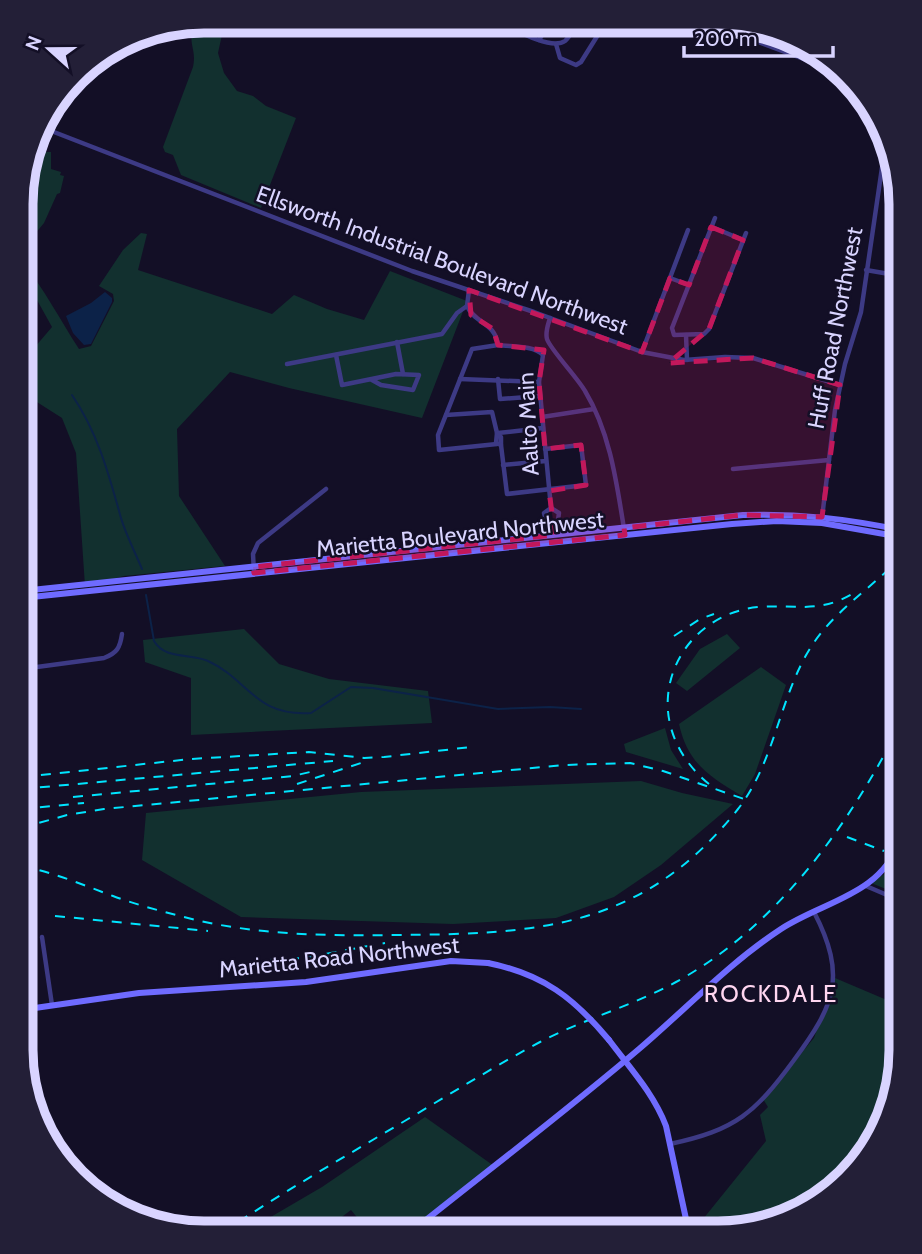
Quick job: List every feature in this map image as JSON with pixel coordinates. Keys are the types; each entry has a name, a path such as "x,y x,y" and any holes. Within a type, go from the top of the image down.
{"main road":[{"path":"33,590 254,570 555,535 624,531 743,515 795,514 889,534"},
{"path":"822,520 889,528"},
{"name":"Marietta Boulevard Northwest","path":"33,597 254,570 624,531"},
{"path":"425,1221 625,1061 750,952 783,928 866,887 888,864"},
{"name":"Marietta Road Northwest","path":"33,1008 139,993 306,982 442,962 488,963 524,972 547,983 587,1013 660,1111 686,1221"}],"street":[{"path":"524,33 556,44 566,40 571,33"},
{"path":"539,40 543,33"},
{"path":"556,44 560,58 576,65 581,62 599,33"},
{"path":"739,35 812,62"},
{"path":"787,53 789,49"},
{"name":"Ellsworth Industrial Boulevard Northwest","path":"50,131 412,271 642,352 687,360 753,358 840,385"},
{"name":"Huff Road Northwest","path":"822,520 840,385 859,321 883,161"},
{"path":"715,218 672,328 674,335 704,334 709,329 746,233"},
{"path":"711,227 743,240"},
{"path":"642,352 688,230"},
{"path":"866,270 889,274"},
{"path":"670,278 689,285"},
{"path":"287,364 442,334 457,313 467,306 469,290"},
{"name":"Aalto Main","path":"467,306 471,315 493,329 498,345 540,352 543,355 539,382 551,508"},
{"path":"550,318 547,329 550,345 579,380 594,409 611,458 624,531"},
{"path":"686,335 687,360"},
{"path":"397,342 403,374"},
{"path":"498,345 472,349 439,435 439,450 499,445"},
{"path":"336,355 342,384 403,374 419,375 413,390 381,385 372,380"},
{"path":"460,379 539,382"},
{"path":"498,379 500,399 540,396"},
{"path":"542,417 594,409"},
{"path":"446,415 492,412 507,494 586,485 581,445 545,449"},
{"path":"497,433 543,428"},
{"path":"733,469 829,460"},
{"path":"503,465 546,461"},
{"path":"254,570 253,554 258,543 326,489"},
{"name":"Aalto Main","path":"551,508 544,513 544,517 546,522 554,523"},
{"name":"Aalto Main","path":"551,508 559,513 558,520 554,523"},
{"name":"Aalto Main","path":"554,523 555,535"},
{"path":"33,668 104,658 118,649 121,634"},
{"path":"866,887 888,896"},
{"path":"670,1144 716,1132 750,1113 771,1091 818,1027 830,1000 833,971 828,942 814,912"},
{"path":"42,937 52,1006"}],"highlighted area":[{"path":"711,227 743,240 709,329 669,363 753,358 840,385 822,517 742,515 624,528 625,535 254,573 253,567 555,535 549,491 586,485 581,445 545,449 539,382 544,350 498,345 493,329 471,315 469,290 642,352 670,278 689,285"}],"green space":[{"path":"222,33 218,53 224,73 237,91 253,96 266,106 296,118 261,208 181,175 173,155 165,152 163,147 193,67 192,34"},
{"path":"45,145 46,152 51,152 51,169 64,176 60,193 57,194 44,223 34,235 35,182"},
{"path":"141,233 147,234 138,270 272,314 294,295 364,320 390,271 467,301 422,418 230,372 177,429 179,496 225,566 124,576 85,586 76,453 62,418 33,400 33,349 52,327 33,293 33,276 79,349 91,346 114,301 113,294 99,286 123,250"},
{"path":"244,629 279,664 329,679 428,691 432,723 191,735 191,678 145,662 143,640"},
{"path":"727,634 740,648 687,691 676,683 700,649"},
{"path":"761,667 786,685 755,774 742,796 710,775 694,759 679,724"},
{"path":"665,728 671,750 683,769 626,752 624,744"},
{"path":"641,781 733,804 661,865 614,897 556,918 453,924 241,917 142,860 146,813 361,792"},
{"path":"888,872 888,890 871,883"},
{"path":"835,978 888,1001 888,1061 885,1083 880,1105 860,1145 830,1178 793,1203 773,1212 751,1217 701,1221 766,1141 760,1115 768,1107 763,1099 814,1038"},
{"path":"425,1117 494,1166 424,1221 360,1221 351,1210 336,1221 264,1221 322,1187"}],"water":[{"path":"105,292 112,298 112,302 91,344 84,345 73,333 66,316"}],"waterway":[{"path":"72,395 96,439 123,524 142,569"},
{"path":"146,595 154,641 159,647 171,654 208,661 233,677 264,703 292,713 311,713 351,687 373,688 498,709 581,709"}],"railway":[{"path":"33,869 165,912 220,925 270,932 344,935 494,932 540,927 583,917 624,902 664,880 701,849 738,809 759,773 805,657 837,615 889,569"},
{"path":"709,784 684,756 669,722 668,696 671,679 686,648 710,624 741,610 772,606 817,606 852,594"},
{"path":"674,636 700,619 714,614"},
{"path":"33,776 191,759 309,752 364,758 471,747"},
{"path":"240,1221 523,1051 659,991 713,959 747,933 807,870 859,798 888,747"},
{"path":"33,788 333,761"},
{"path":"297,784 367,761"},
{"path":"33,825 104,809 564,765 630,763 663,771 744,799"},
{"path":"73,797 293,776 310,772"},
{"path":"33,808 84,803"},
{"path":"847,837 884,851"},
{"path":"55,916 208,931"},
{"path":"270,960 303,958 385,943"}],"district":[{"name":"ROCKDALE","path":"771,994"}]}
